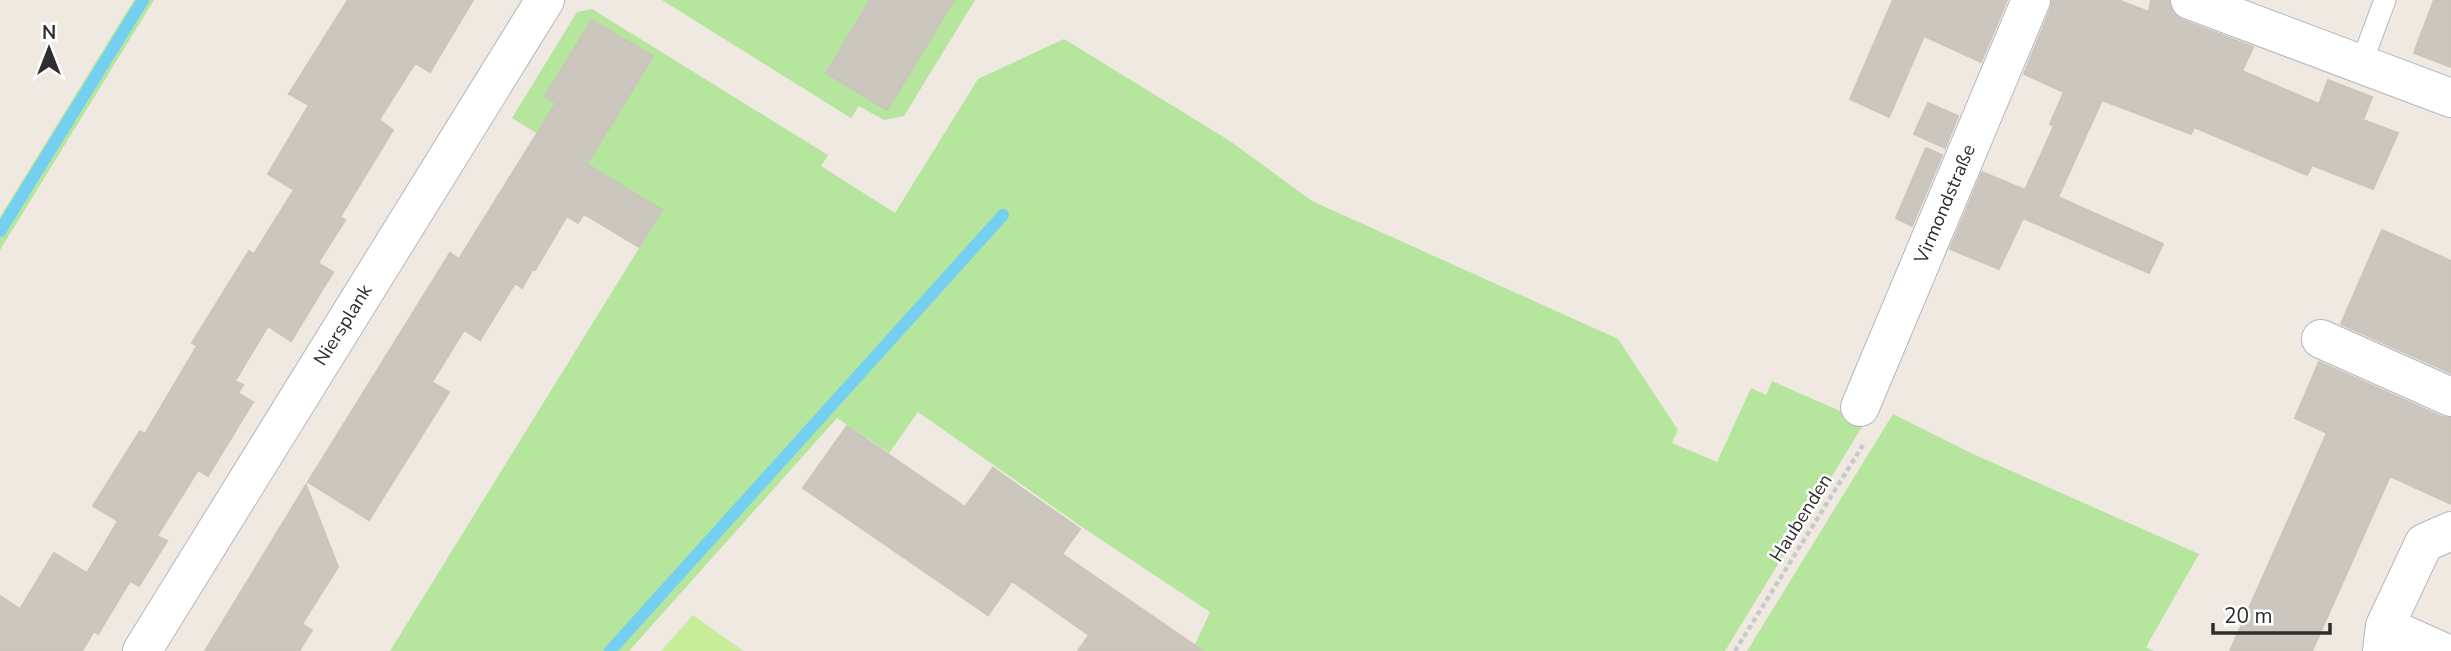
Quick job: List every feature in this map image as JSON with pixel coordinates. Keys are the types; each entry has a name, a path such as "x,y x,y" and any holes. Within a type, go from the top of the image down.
{"street":[{"name":"Niersplank","path":"142,651 545,0"},
{"name":"Virmondstraße","path":"1860,407 2031,0"},
{"path":"2190,0 2451,98"},
{"path":"2321,339 2451,397"},
{"path":"2441,651 2384,639 2424,543 2451,531"}],"lane":[{"path":"2361,64 2385,0"}],"path":[{"name":"Haubenden","path":"1735,651 1879,418 1860,407"}],"green space":[{"path":"134,0 154,0 0,250 0,217"},
{"path":"662,0 975,0 904,116 884,120 859,106 851,118"},
{"path":"592,9 828,155 821,166 895,213 978,79 1064,39 1230,141 1312,201 1618,339 1678,430 1672,443 1717,462 1751,388 1766,395 1772,381 1865,422 1725,651 1192,651 1210,612 1082,527 918,412 889,453 837,418 629,651 390,651 662,211 512,118 577,12"},
{"path":"1893,414 1973,454 2199,554 2146,647 2154,651 1747,651"},
{"path":"693,615 743,651 661,651"}],"building":[{"path":"348,0 473,0 430,72 415,63 379,120 393,130 340,217 345,220 318,263 333,272 291,341 268,326 235,381 243,385 238,393 253,402 208,476 198,470 157,536 167,541 139,586 130,581 98,634 94,631 82,651 0,651 0,596 20,609 54,553 87,573 118,521 93,506 140,431 145,434 197,346 192,343 249,251 254,254 294,190 268,174 309,105 289,94"},
{"path":"870,0 954,0 887,110 826,73"},
{"path":"1893,0 2007,0 1981,62 1924,36 1889,117 1850,99"},
{"path":"2052,0 2118,0 2149,12 2151,0 2169,0 2173,13 2182,20 2253,47 2242,71 2319,104 2328,80 2372,97 2363,120 2398,133 2373,189 2312,165 2307,175 2194,127 2191,134 2102,100 2058,197 2163,244 2149,273 2023,218 1999,269 1950,249 1982,172 2025,190 2054,126 2050,124 2064,92 2024,74"},
{"path":"2434,0 2451,0 2451,67 2414,53"},
{"path":"592,20 653,56 587,164 662,210 639,247 584,214 578,223 567,216 535,270 533,269 522,288 515,283 480,340 464,330 432,382 449,392 369,520 308,482 450,253 459,259 556,103 545,96"},
{"path":"1928,103 1958,116 1945,148 1914,134"},
{"path":"1926,148 1942,155 1912,226 1896,218"},
{"path":"2382,230 2451,261 2451,373 2341,324"},
{"path":"2319,362 2442,417 2451,418 2451,504 2390,476 2312,651 2230,651 2327,433 2295,418"},
{"path":"847,426 965,507 993,468 1080,529 1062,554 1203,651 1078,651 1089,635 1012,581 988,615 803,488"},
{"path":"306,485 338,567 302,624 312,630 299,651 205,651"}],"waterway":[{"path":"0,231 143,0"},
{"path":"610,651 1003,215"}]}
